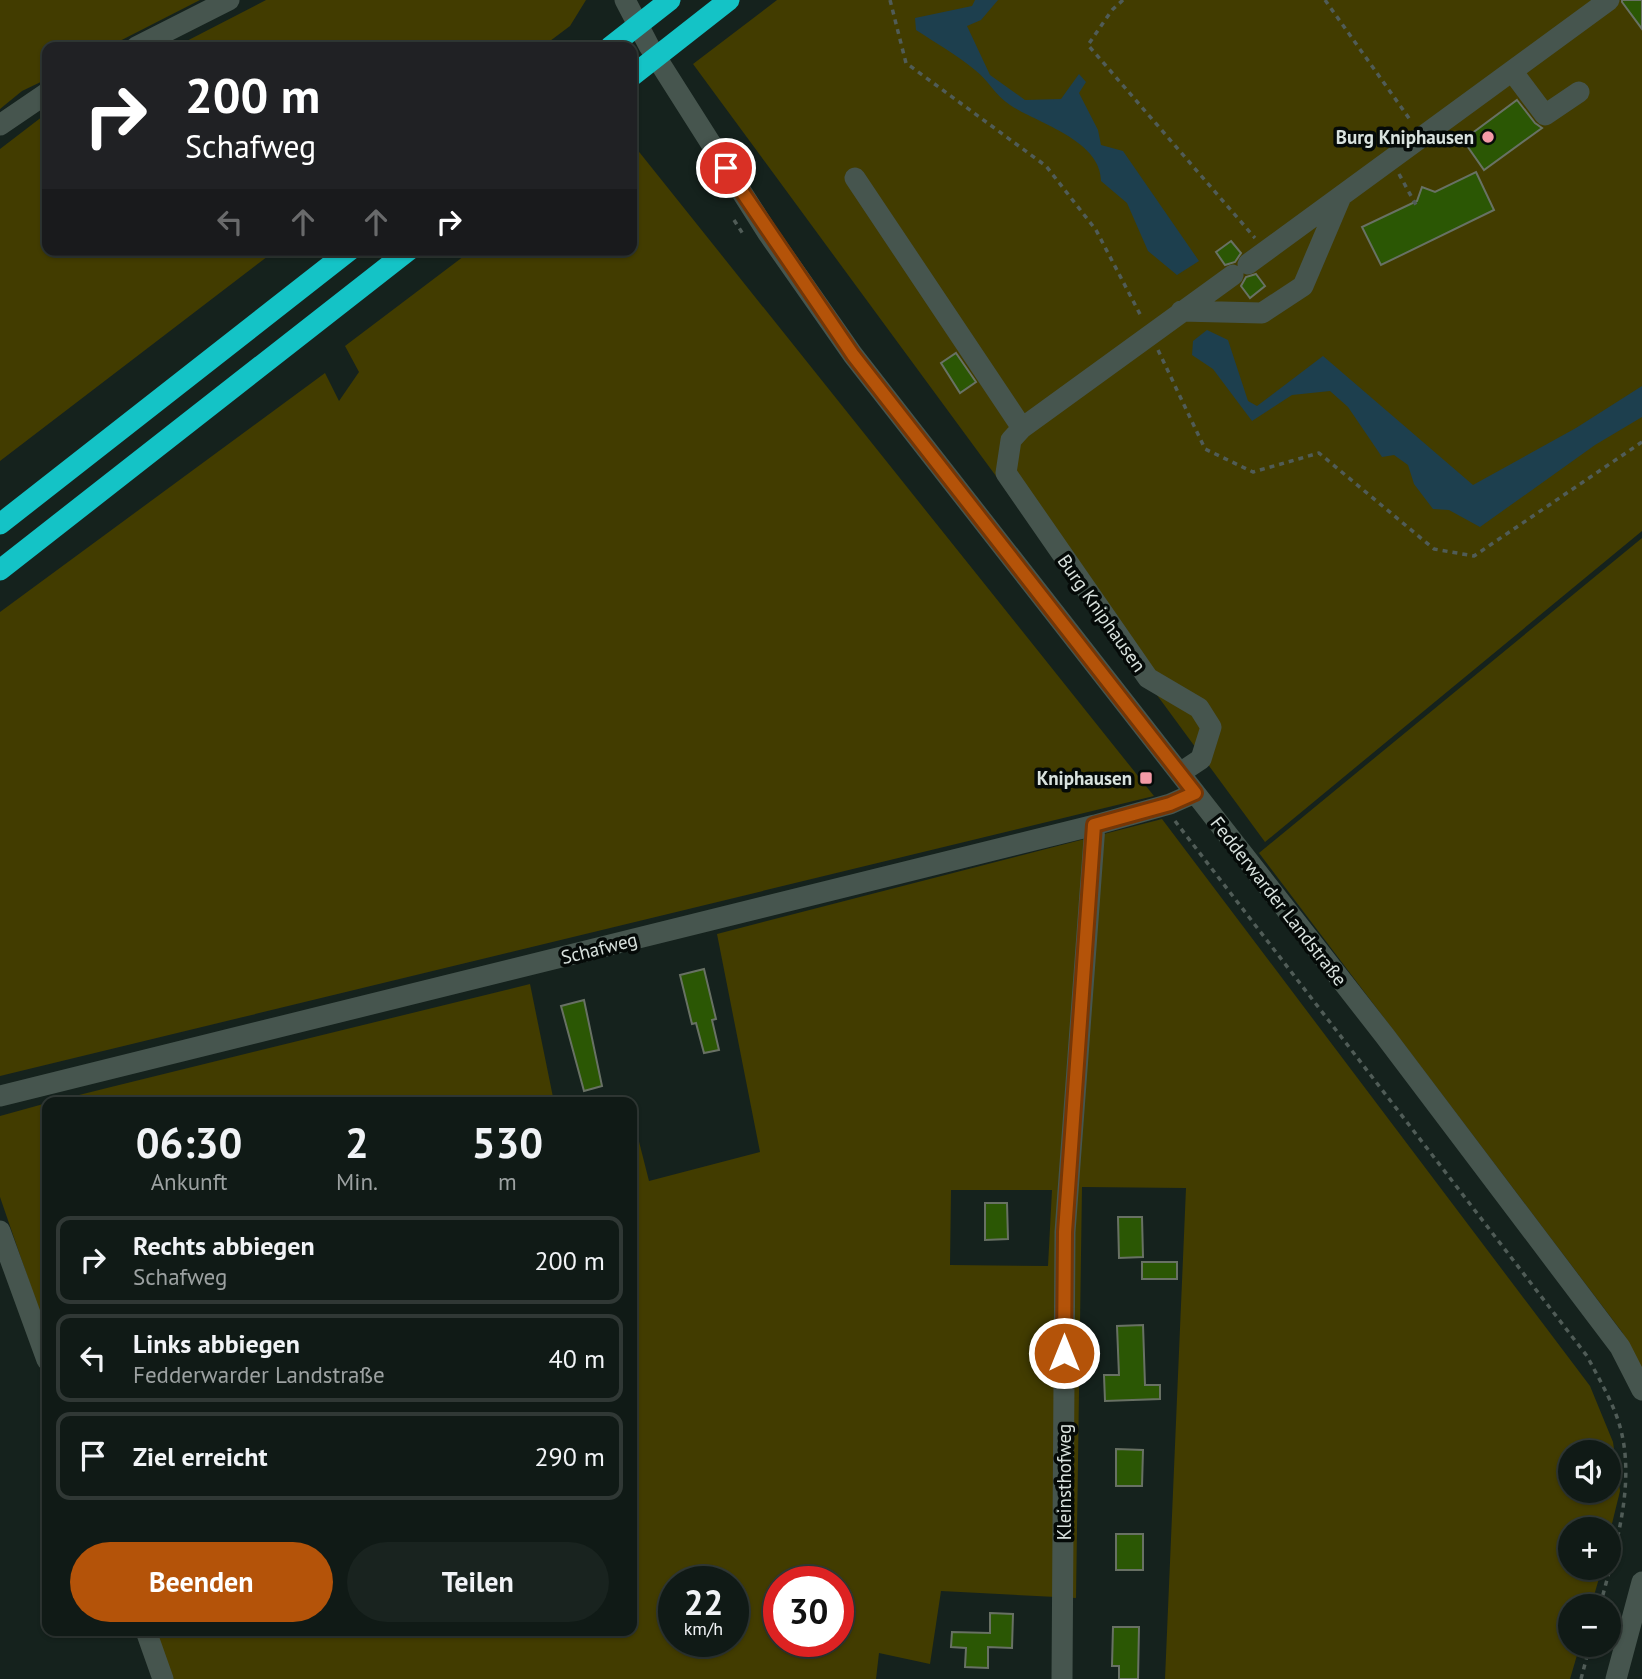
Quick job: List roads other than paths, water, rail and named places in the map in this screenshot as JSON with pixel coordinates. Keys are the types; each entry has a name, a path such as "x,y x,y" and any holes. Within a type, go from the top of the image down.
{"highway":[{"path":"616,42 670,0"},
{"path":"637,72 729,0"},
{"path":"0,524 342,256"},
{"path":"0,570 401,256"}],"street":[{"path":"146,42 229,0"},
{"name":"Fedderwarder Landstraße","path":"625,0 685,105 767,232 853,355 1180,773 1571,1281 1620,1347 1642,1390"},
{"name":"Burg Kniphausen","path":"1180,773 1201,760 1211,727 1199,708 1148,678 1006,473 1011,440 1022,428 1340,200 1609,0"},
{"path":"1512,71 1545,115 1579,92"},
{"path":"0,125 42,96"},
{"path":"855,178 1022,428"},
{"name":"Burg Kniphausen","path":"1181,312 1262,313 1303,286 1340,200"},
{"name":"Schafweg","path":"0,1096 1094,825 1170,804 1195,793"},
{"name":"Kleinsthofweg","path":"1062,1679 1065,1232 1094,825"},
{"path":"0,1231 42,1346"},
{"path":"1616,1679 1642,1582"},
{"path":"148,1636 163,1679"}],"water":[{"path":"975,0 998,0 981,20 967,26 990,75 1025,100 1061,99 1079,74 1086,82 1079,93 1098,130 1101,145 1123,151 1199,261 1177,275 1148,251 1127,203 1101,181 1091,154 1066,134 1010,105 980,74 916,30 915,18 972,6"},
{"path":"1207,330 1228,340 1248,401 1257,406 1323,356 1473,485 1576,428 1642,386 1642,417 1595,445 1480,527 1449,510 1433,509 1414,484 1408,465 1394,455 1382,457 1348,407 1330,391 1292,395 1252,421 1213,369 1192,355 1193,341"}],"place":[{"name":"Burg Kniphausen","path":"1488,137"},
{"name":"Kniphausen","path":"1146,778"}]}
